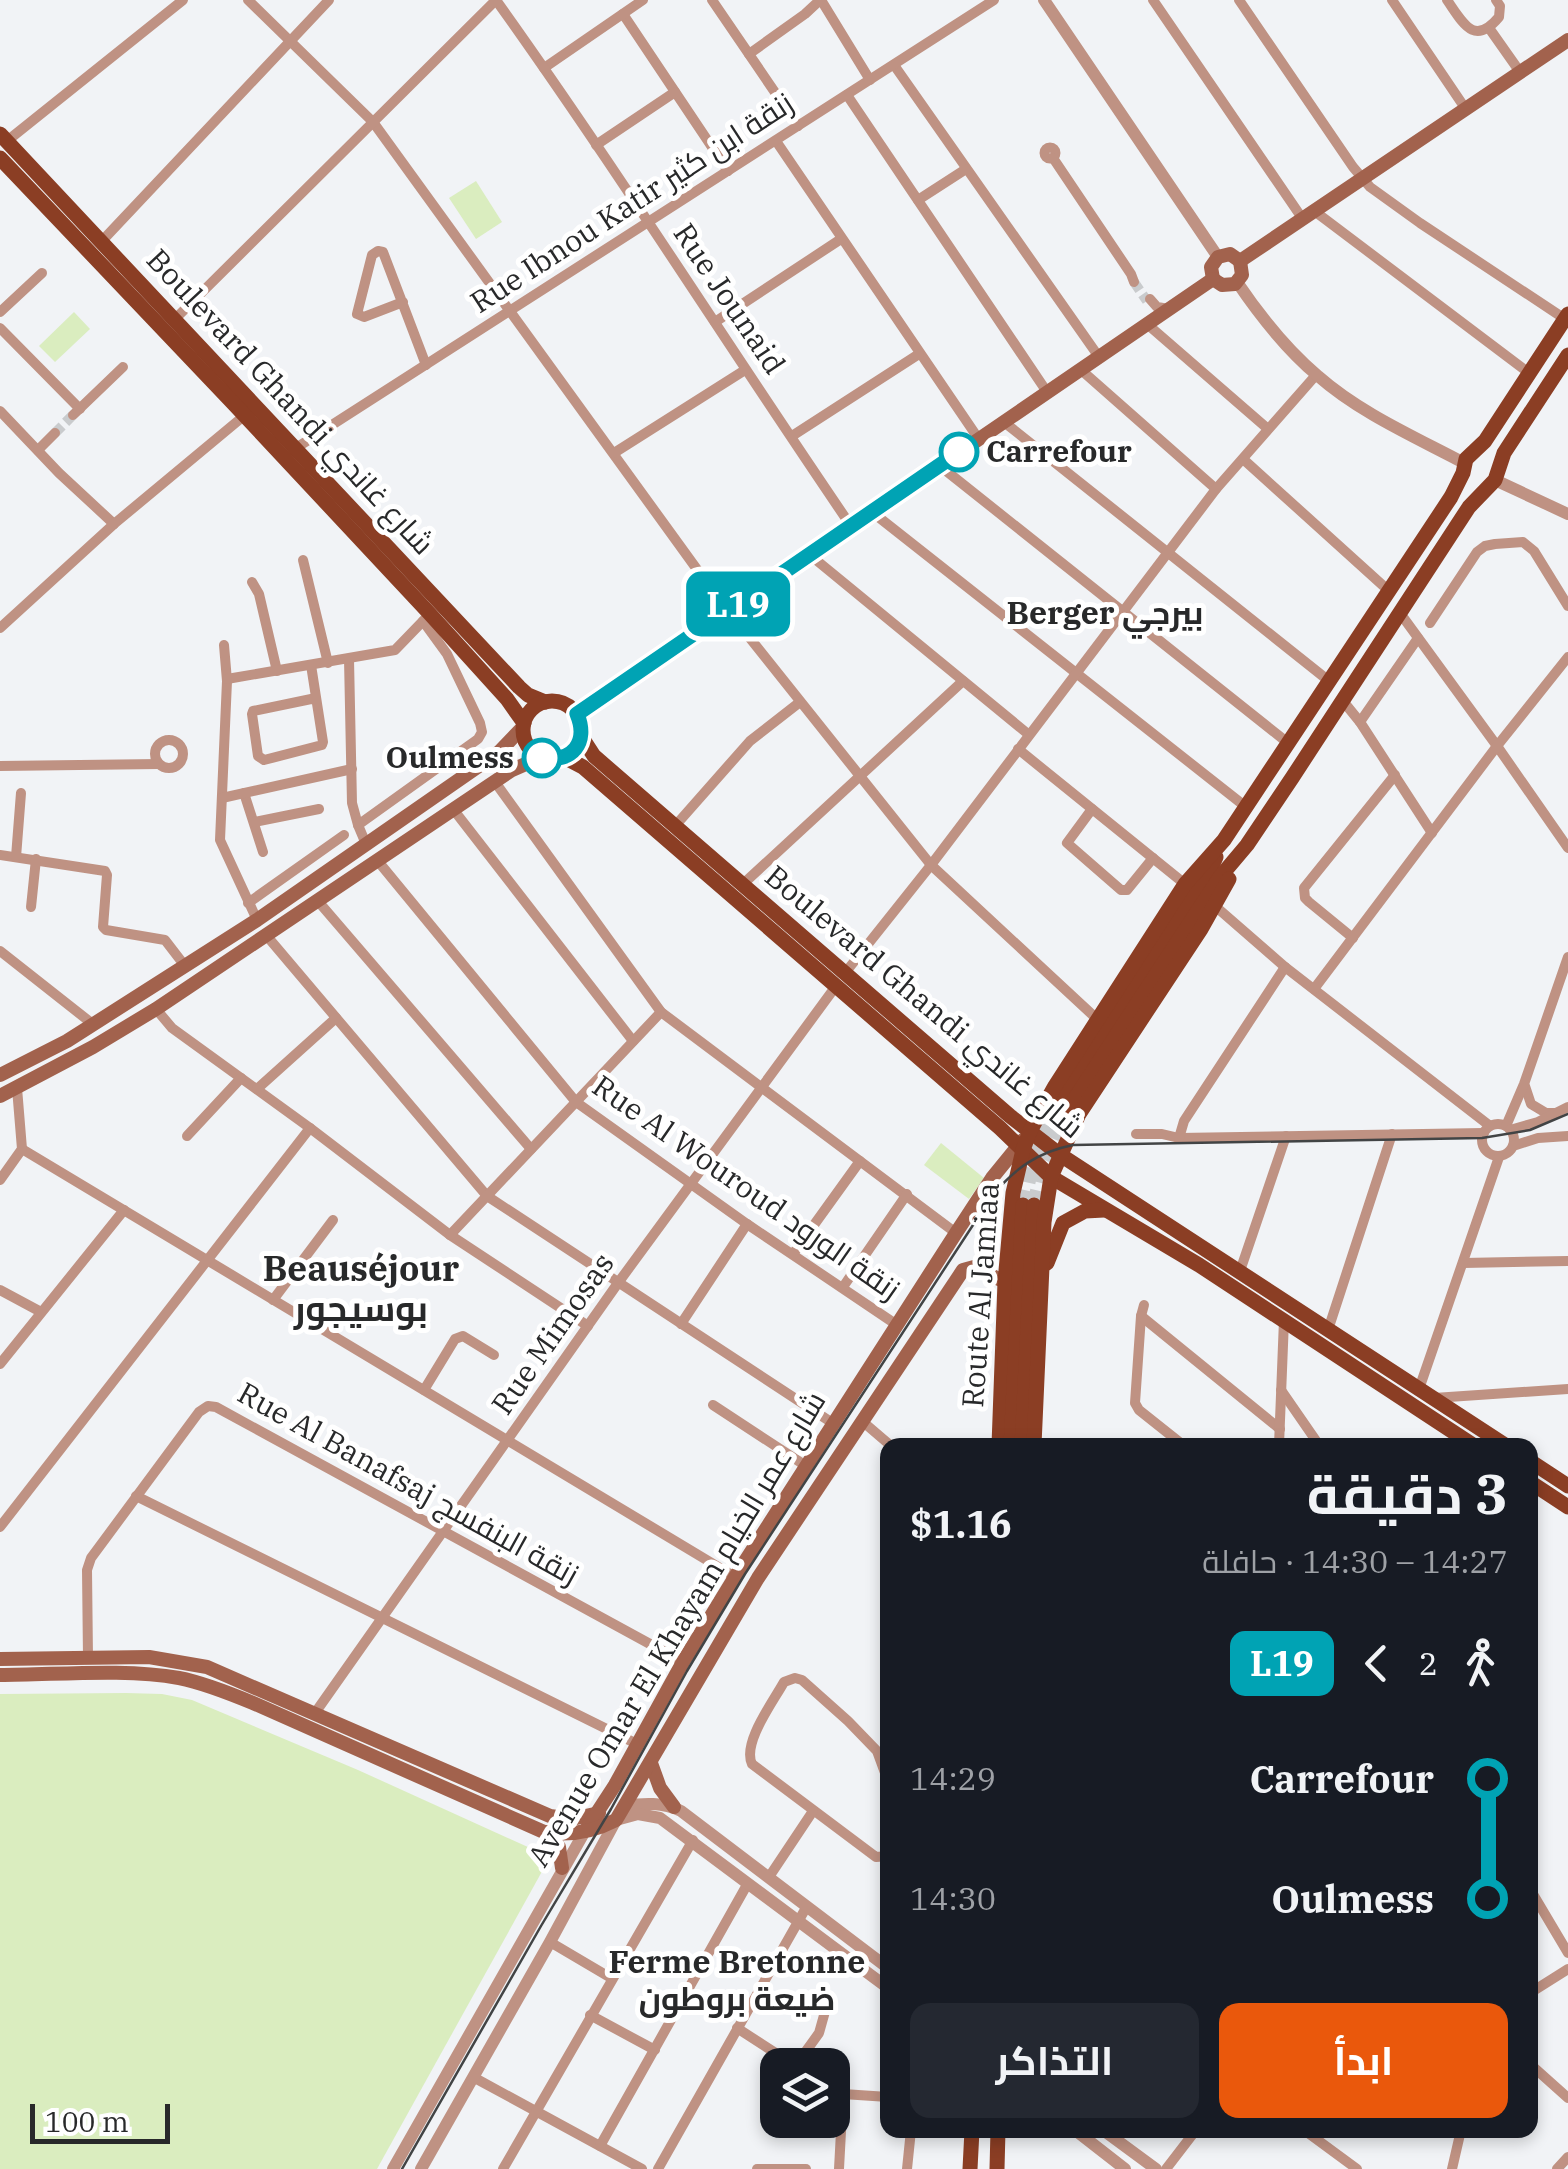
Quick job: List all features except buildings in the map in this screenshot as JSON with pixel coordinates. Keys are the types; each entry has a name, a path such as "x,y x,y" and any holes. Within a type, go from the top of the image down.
{"main road":[{"path":"1240,261 1568,40"},
{"name":"Boulevard Ghandi شارع غاندي","path":"3,137 519,687 545,702"},
{"name":"Boulevard Ghandi شارع غاندي","path":"0,158 507,699 524,725"},
{"path":"1230,254 1240,261 1243,272 1237,282 1224,286 1214,278 1212,267 1218,257 1230,254"},
{"path":"577,714 732,616 810,555 1214,278"},
{"path":"1566,316 1224,840 1209,873 1063,1108 1220,877 1247,845 1469,508 1494,477 1509,445 1568,355"},
{"path":"1467,463 1489,454 1494,477"},
{"path":"1467,463 1472,486 1494,477"},
{"path":"0,1075 94,1025 257,920 505,748 530,711 545,702 562,702 577,714 581,736 564,757 520,765 156,1008 93,1047 0,1096"},
{"path":"524,725 528,747 547,759"},
{"name":"Boulevard Ghandi شارع غاندي","path":"581,736 594,756 743,884 1051,1177 1158,1240 1463,1438"},
{"name":"Boulevard Ghandi شارع غاندي","path":"564,757 583,767 840,980 1059,1154 1495,1438"},
{"name":"Route Al Jamiaa","path":"999,1438 1006,1282 1021,1148 1054,1086 1185,884 1224,840"},
{"name":"Route Al Jamiaa","path":"1034,1438 1044,1222 1059,1154 1079,1114 1215,906 1247,845"},
{"name":"Avenue Omar El Khayam شارع عمر الخيام","path":"585,1831 735,1577 992,1178 1021,1148"},
{"path":"1011,1438 1028,1205 1022,1438"},
{"path":"1041,1281 1063,1223 1085,1211 1106,1210"},
{"name":"Avenue Omar El Khayam شارع عمر الخيام","path":"620,1813 758,1578 964,1270 974,1267 1006,1282"},
{"path":"1538,1466 1568,1486"},
{"path":"1538,1487 1568,1507"},
{"path":"0,1658 149,1657 207,1667 550,1816 565,1819 620,1813"},
{"path":"0,1676 150,1674 198,1683 544,1832 585,1831 620,1813"},
{"path":"651,1763 660,1788 674,1807"},
{"path":"544,1832 559,1847 562,1868"},
{"path":"970,2169 972,2138"},
{"path":"997,2169 1000,2138"}],"street":[{"path":"3,137 183,0"},
{"path":"248,0 373,122 732,616 930,865 1098,1020"},
{"path":"102,242 329,0"},
{"path":"174,320 496,0"},
{"name":"Rue Jounaid","path":"496,0 852,526"},
{"path":"544,68 643,0"},
{"path":"712,0 798,126"},
{"path":"749,54 820,0 870,80"},
{"name":"Rue Ibnou Katir زنقة ابن كثير","path":"296,448 994,0"},
{"path":"1044,0 1218,257"},
{"path":"1153,0 1308,214 1529,373"},
{"path":"1239,0 1361,178 1420,223 1566,316"},
{"path":"1392,0 1464,108"},
{"path":"1447,0 1466,28 1476,31 1489,28 1500,17 1496,0"},
{"path":"623,14 728,170"},
{"path":"1489,28 1520,72"},
{"path":"894,65 1099,357"},
{"path":"596,145 675,92"},
{"path":"847,95 1047,392"},
{"path":"776,141 978,438"},
{"path":"1053,158 1134,278"},
{"path":"918,200 966,169"},
{"path":"715,322 841,239"},
{"path":"403,302 364,316 357,314 375,252 383,252 403,302 426,365"},
{"path":"0,312 42,273"},
{"path":"1237,282 1281,339 1316,375 1369,411 1467,463"},
{"path":"1170,308 1158,307 1149,300 1148,323 1268,429"},
{"path":"0,328 77,412 123,367"},
{"path":"792,436 919,354"},
{"path":"614,453 744,370"},
{"path":"1080,370 1216,488"},
{"name":"Rue Mimosas","path":"316,1713 760,1087 1216,488 1316,375"},
{"path":"0,410 114,524"},
{"path":"0,628 114,524 244,415"},
{"path":"1004,422 1329,681"},
{"path":"38,450 55,433"},
{"path":"1243,459 1389,591"},
{"path":"940,466 1288,743"},
{"path":"1494,477 1568,514"},
{"path":"872,512 1246,806"},
{"path":"1430,622 1478,552 1505,542 1522,542 1534,551 1568,606"},
{"path":"810,555 1028,734"},
{"path":"303,560 328,663"},
{"path":"252,582 259,594 277,671"},
{"path":"1400,614 1568,848"},
{"path":"227,680 395,650 427,618 480,723 480,736 358,825"},
{"path":"1360,722 1418,638"},
{"path":"224,645 227,680 220,840 257,920"},
{"path":"1314,989 1568,657"},
{"path":"349,659 352,802 366,844"},
{"path":"312,666 322,745 260,759 254,711 316,698"},
{"path":"743,884 963,681"},
{"path":"1343,701 1432,832"},
{"path":"675,826 750,741 800,702"},
{"path":"1018,749 1185,884"},
{"path":"0,766 159,764"},
{"path":"222,798 352,769"},
{"path":"1353,938 1309,902 1304,888 1396,775"},
{"path":"494,782 661,1012 956,1232"},
{"path":"16,856 22,793"},
{"path":"244,793 263,852"},
{"path":"254,822 320,809"},
{"path":"1092,809 1066,842 1121,890 1128,890 1154,858"},
{"path":"453,810 633,1041"},
{"path":"248,903 344,835"},
{"path":"0,856 105,872 103,927 165,940 185,966"},
{"path":"31,906 36,860"},
{"name":"Rue Al Wouroud زنقة الورود","path":"377,860 576,1102 747,1224 897,1324"},
{"path":"316,900 531,1149"},
{"path":"1215,906 1285,967 1465,1107 1487,1130"},
{"path":"266,935 487,1196 834,1424"},
{"path":"0,951 94,1025"},
{"path":"1508,1128 1568,957"},
{"path":"1179,1138 1184,1121 1285,967"},
{"path":"156,1008 172,1028 450,1235 588,1326"},
{"path":"450,1235 661,1012"},
{"path":"256,1089 336,1018"},
{"path":"186,1136 241,1078"},
{"path":"1524,1084 1531,1104 1546,1113 1563,1110"},
{"path":"0,1180 22,1149 17,1088"},
{"path":"1456,1133 1465,1124 1465,1107"},
{"path":"1508,1128 1563,1110"},
{"path":"1136,1134 1179,1138 1456,1133 1487,1130 1498,1124 1508,1128 1514,1146"},
{"path":"0,1526 310,1128"},
{"path":"1487,1130 1482,1143 1485,1150 1499,1156 1538,1138 1568,1136"},
{"path":"1328,1330 1392,1134"},
{"path":"1240,1271 1286,1136"},
{"path":"22,1149 735,1577"},
{"path":"1499,1156 1463,1262 1426,1394 1568,1389"},
{"path":"793,1254 860,1161"},
{"path":"844,1287 907,1194"},
{"path":"0,1364 124,1210"},
{"path":"273,1300 333,1220"},
{"path":"681,1324 747,1224"},
{"path":"1463,1262 1568,1261"},
{"path":"0,1290 41,1312"},
{"path":"1175,1438 1134,1403 1142,1310 1280,1429"},
{"path":"1279,1438 1284,1320"},
{"path":"424,1390 458,1337 464,1336 494,1355"},
{"path":"1281,1390 1315,1438"},
{"path":"713,1405 806,1466"},
{"name":"Rue Al Banafsaj زنقة البنفسج","path":"88,1658 88,1564 199,1412 212,1406 683,1662"},
{"path":"862,1421 882,1438"},
{"path":"136,1496 637,1744"},
{"path":"880,1759 866,1738 814,1689 796,1678 784,1682 752,1738 748,1753 748,1759 758,1770 880,1857"},
{"path":"620,1813 652,1804 674,1807 880,1962"},
{"path":"769,1877 813,1811"},
{"path":"620,1813 654,1815 693,1840 880,1982"},
{"name":"Avenue Omar El Khayam شارع عمر الخيام","path":"421,2169 620,1813"},
{"name":"Avenue Omar El Khayam شارع عمر الخيام","path":"394,2169 585,1831"},
{"path":"503,2169 693,1840"},
{"path":"600,2146 748,1883"},
{"path":"1538,1902 1568,1953"},
{"path":"658,2169 807,1906"},
{"path":"550,1942 611,1978"},
{"path":"1538,1988 1568,1969"},
{"path":"808,2048 819,2033 826,2008"},
{"path":"590,2015 655,2050"},
{"path":"738,2028 769,2048"},
{"path":"1538,2071 1568,2098"},
{"path":"474,2077 642,2169"},
{"path":"850,2092 880,2096"},
{"path":"839,2138 839,2169"},
{"path":"907,2169 910,2138"},
{"path":"1085,2138 1126,2169"},
{"path":"1114,2138 1156,2169"},
{"path":"1166,2169 1190,2138"},
{"path":"1315,2138 1357,2169"},
{"path":"1452,2169 1459,2138"},
{"path":"1557,2169 1568,2157"},
{"path":"758,2169 806,2169"}],"green space":[{"path":"476,181 502,222 476,239 449,198"},
{"path":"74,312 90,329 55,362 39,346"},
{"path":"941,1143 984,1178 969,1199 924,1165"},
{"path":"126,1693 192,1700 550,1857 377,2169 0,2169 0,1694"}],"tunnel":[{"path":"1134,282 1147,301"},
{"path":"55,433 73,415"},
{"path":"1023,1205 1036,1146 1057,1106"},
{"path":"1034,1205 1044,1165 1068,1109"}],"tram line":[{"path":"402,2169 745,1574 992,1196 1009,1177 1038,1157 1073,1145 1482,1138 1530,1130 1568,1114"}],"bus line":[{"name":"L19","path":"542,758 560,758 575,748 582,732 577,714 959,452"}],"place":[{"name":"Carrefour","path":"959,452"},
{"name":"Oulmess","path":"542,758"}],"district":[{"name":"Berger بيرجي","path":"1105,613"},
{"name":"Beauséjour بوسيجور","path":"361,1289"},
{"name":"Ferme Bretonne ضيعة بروطون","path":"737,1980"}]}
